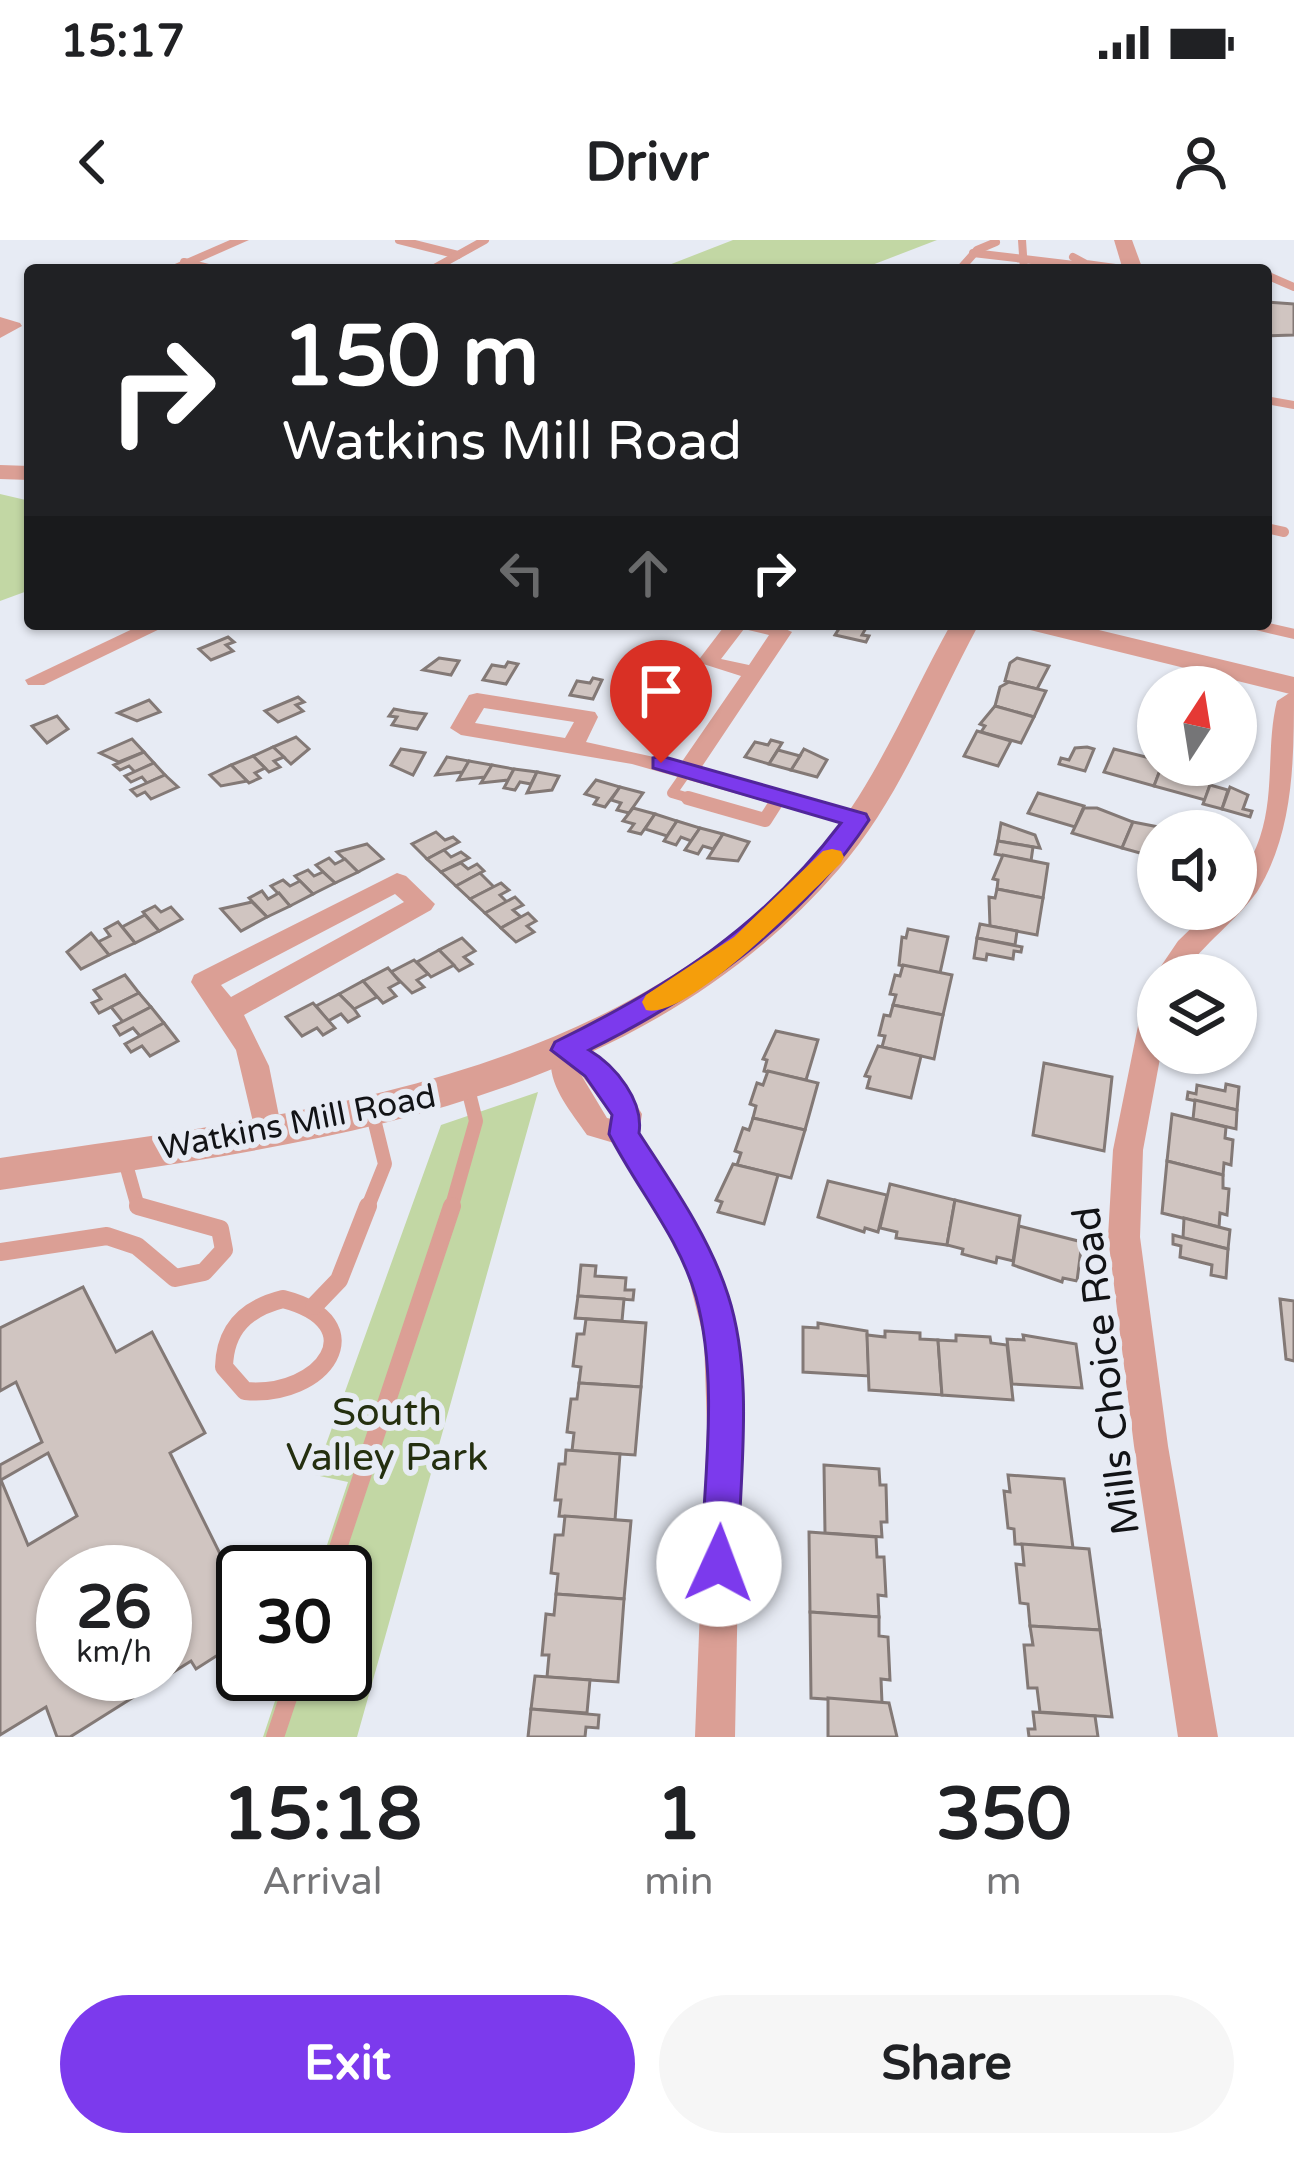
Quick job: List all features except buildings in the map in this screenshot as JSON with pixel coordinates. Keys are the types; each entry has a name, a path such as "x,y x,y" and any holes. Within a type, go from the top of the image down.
{"street":[{"path":"180,264 242,240"},
{"path":"36,680 147,630"},
{"path":"732,630 708,662 755,673"},
{"path":"688,770 782,632 774,630"},
{"name":"Watkins Mill Road","path":"0,1174 372,1112 565,1050 676,991 730,954 807,886 857,820 962,630"},
{"path":"1065,630 1294,686"},
{"path":"1257,875 1269,849 1290,750 1281,725 1288,701 1294,697"},
{"path":"573,746 587,717 477,700 461,728 688,770 857,820"},
{"path":"228,1011 422,904 397,882 204,982 243,1030 258,1062 267,1131"},
{"path":"1183,954 1205,930"},
{"path":"565,1050 566,1080 597,1127 624,1134 700,1261 721,1339 724,1427 715,1737"},
{"name":"Mills Choice Road","path":"1143,1074 1128,1150 1124,1237 1150,1446 1198,1737"}],"lane":[{"path":"399,240 458,255"},
{"path":"442,264 485,240"},
{"path":"1071,240 1074,264"},
{"path":"965,264 996,242"},
{"path":"973,254 1016,264"},
{"path":"184,262 192,264"},
{"path":"1272,529 1284,532"},
{"path":"339,1545 473,1143 476,1121 467,1085"},
{"path":"314,1306 339,1280 385,1164 372,1112"},
{"path":"0,1252 100,1235 137,1246 175,1278 196,1276 211,1267 224,1250 220,1229 142,1210 130,1190 123,1154"},
{"path":"284,1299 314,1306 333,1337 325,1365 313,1378 280,1395 262,1395 232,1381 223,1351 238,1321 251,1309 284,1299"},
{"path":"275,1737 287,1701"}],"green space":[{"path":"733,240 937,240 875,264 671,264"},
{"path":"0,494 24,500 24,592 0,601"},
{"name":"South Valley Park","path":"538,1092 372,1684 372,1545 327,1545 348,1482 315,1475 441,1125"},
{"name":"South Valley Park","path":"275,1701 367,1701 357,1737 263,1737"}],"slow traffic":[{"path":"656,1002 743,944 782,911 832,857"}],"route":[{"path":"661,763 857,820 807,886 718,964 624,1021 565,1050 596,1068 627,1114 624,1134 682,1225 712,1298 724,1378 719,1564"}]}
